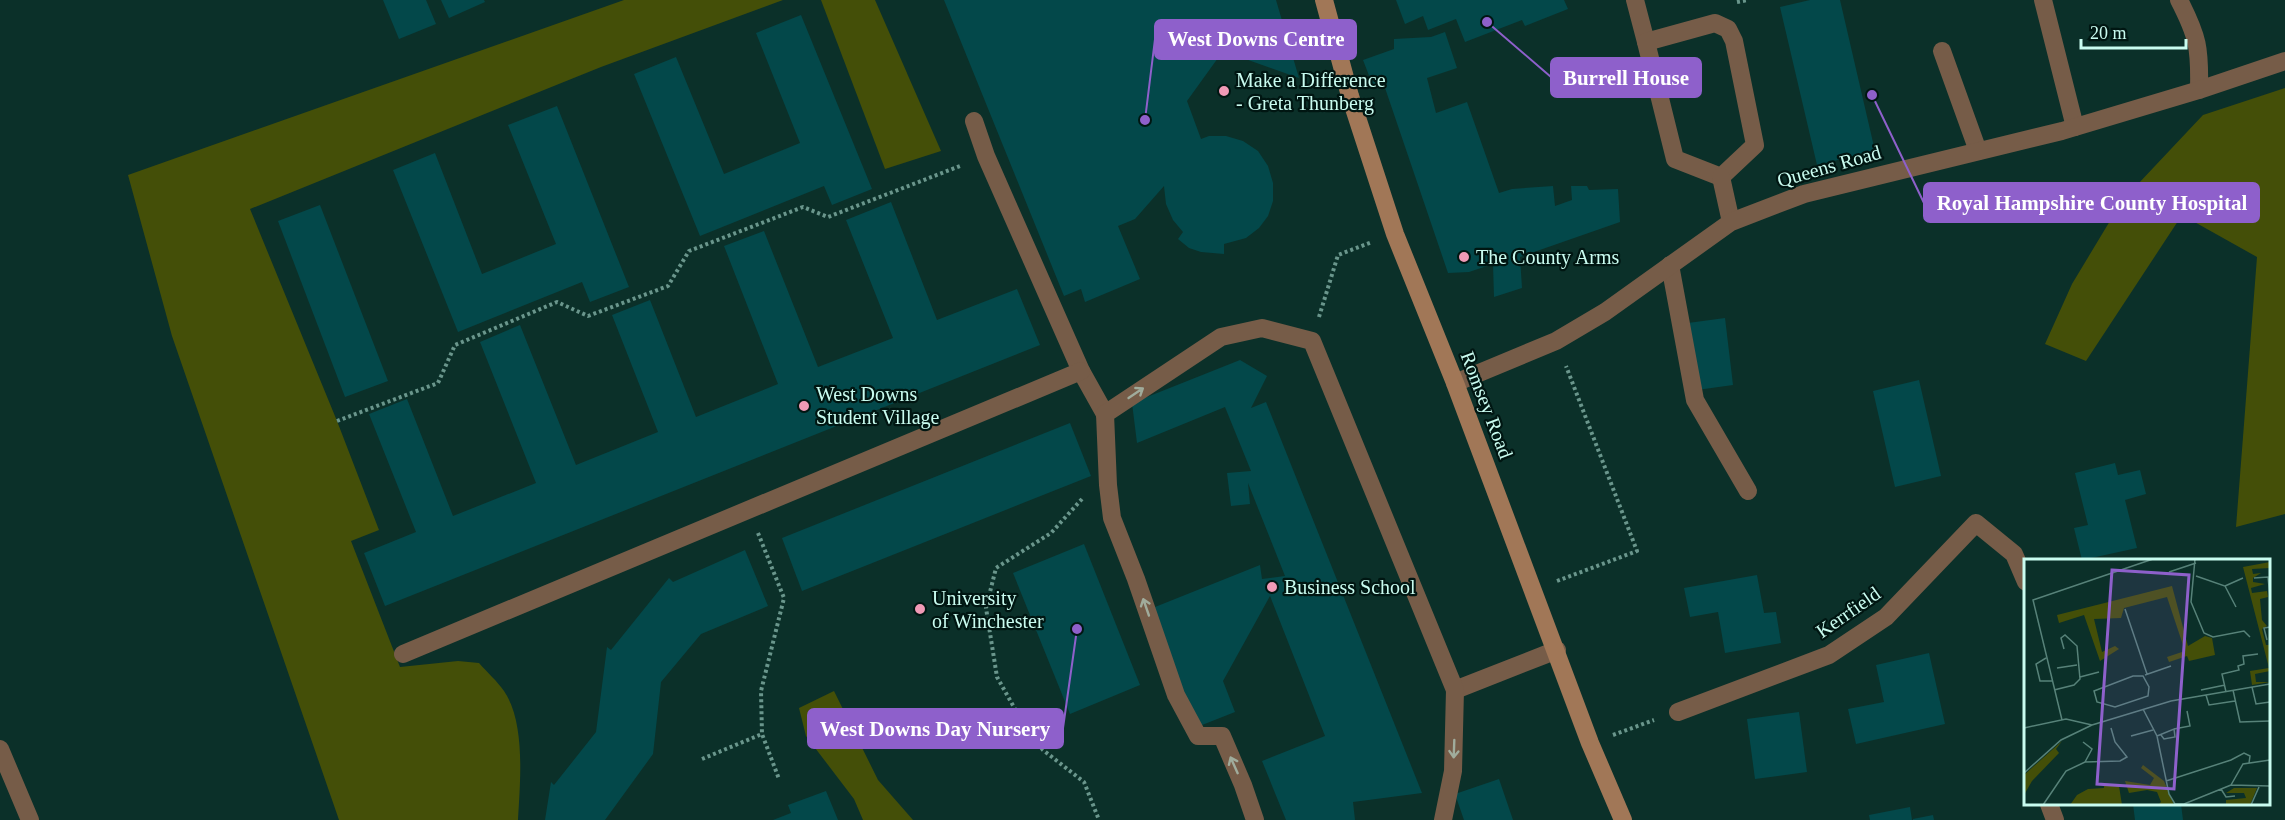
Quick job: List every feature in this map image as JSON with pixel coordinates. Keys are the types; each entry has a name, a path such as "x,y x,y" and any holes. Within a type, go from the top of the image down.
{"main road":[{"name":"Romsey Road","path":"1324,0 1350,96 1395,234 1455,383 1590,743 1623,820"}],"street":[{"path":"1635,0 1675,159 1721,177"},
{"path":"2043,0 2075,127"},
{"path":"2179,0 2194,31 2200,57 2199,90"},
{"path":"1646,42 1715,23 1728,29 1734,41 1755,145 1721,177"},
{"path":"1942,51 1978,151"},
{"name":"Queens Road","path":"1455,383 1557,341 1605,312 1731,222 1804,194 2075,127 2199,90 2285,61"},
{"path":"974,121 986,156 1081,371 1105,414 1112,518 1136,579 1176,695 1198,736 1222,736 1255,820"},
{"path":"1721,177 1731,222"},
{"path":"1670,266 1695,400 1748,491"},
{"path":"1105,414 1221,337 1262,328 1312,341 1455,690 1453,771 1443,820"},
{"path":"403,654 1081,371"},
{"name":"Kerrfield","path":"1678,711 1829,655 1886,617 1976,523 2014,554 2024,579"},
{"path":"1455,690 1557,650"},
{"path":"0,749 30,820"},
{"path":"2049,805 2055,820"}],"path":[{"path":"337,421 438,383 455,345 557,302 588,316 668,286 689,251 803,207 828,217 986,156"},
{"path":"1312,341 1338,255 1395,234"},
{"path":"1534,590 1637,551 1557,341"},
{"path":"1098,820 1084,782 1043,750 1024,725 997,677 986,608 996,568 1051,533 1107,470"},
{"path":"748,509 783,598 761,691 762,734 779,779"},
{"path":"1590,743 1678,711"},
{"path":"702,759 762,734"}],"green space":[{"path":"624,0 783,0 601,67 250,209 379,530 351,541 400,667 458,661 479,663 504,691 516,719 519,736 518,820 339,820 172,336 128,175"},
{"path":"821,0 875,0 941,151 885,169"},
{"path":"2285,88 2285,514 2236,527 2257,257 2182,215 2086,361 2045,344 2072,284 2122,201 2203,115"},
{"path":"834,691 878,780 913,820 863,820 854,799 806,736 799,708"}],"building":[{"path":"383,0 426,0 436,24 399,39"},
{"path":"441,0 484,0 485,2 449,18"},
{"path":"944,0 1276,0 1299,78 1223,51 1187,101 1201,139 1209,136 1226,136 1243,141 1258,151 1268,166 1273,183 1273,201 1268,216 1259,228 1246,238 1224,244 1224,254 1201,252 1189,248 1178,239 1183,232 1173,220 1166,204 1164,186 1135,219 1118,226 1140,279 1085,302 1081,289 1064,296"},
{"path":"1396,0 1564,0 1568,9 1525,26 1522,20 1465,42 1456,19 1428,30 1423,16 1405,24"},
{"path":"1810,0 1840,0 1875,151 1817,165 1780,7"},
{"path":"801,15 872,189 832,205 824,186 700,236 634,74 676,57 724,174 800,143 756,33"},
{"path":"1445,32 1457,68 1427,78 1436,113 1467,102 1499,193 1512,189 1553,186 1555,206 1572,200 1571,186 1587,186 1589,190 1618,189 1620,222 1520,257 1522,288 1494,297 1493,264 1469,272 1448,273 1383,82 1383,85 1373,86 1363,60 1394,49 1394,39 1431,37"},
{"path":"557,106 629,287 590,302 582,282 458,332 393,170 435,153 482,274 556,244 508,125"},
{"name":"West Downs Student Village","path":"891,202 937,320 1017,289 1040,345 385,606 364,553 416,532 369,414 407,399 453,516 536,483 480,342 520,325 576,465 658,432 612,315 650,300 696,417 778,384 724,246 764,231 818,367 893,338 846,220"},
{"path":"320,205 388,381 345,397 278,221"},
{"path":"1725,318 1733,385 1697,390 1688,323"},
{"name":"Business School","path":"1240,360 1267,376 1251,408 1266,402 1422,793 1353,802 1355,820 1286,820 1262,761 1325,736 1270,596 1223,681 1235,712 1197,727 1150,609 1260,565 1262,579 1285,576 1248,483 1250,504 1231,506 1227,473 1251,471 1225,407 1137,443 1132,403"},
{"path":"1919,380 1941,476 1895,487 1873,391"},
{"name":"West Downs Student Village","path":"1070,423 1091,476 802,591 782,538"},
{"path":"2115,463 2118,475 2140,470 2146,494 2125,500 2137,548 2082,559 2074,528 2088,525 2075,473"},
{"path":"1084,544 1140,685 1070,714 1013,573"},
{"path":"745,550 768,606 701,634 661,682 653,754 605,820 545,820 551,782 554,785 596,732 607,647 611,650 669,578 673,582"},
{"path":"1757,575 1764,613 1776,612 1781,643 1725,653 1718,612 1690,617 1684,588"},
{"path":"1929,653 1945,724 1856,744 1848,709 1884,702 1876,665"},
{"path":"1799,712 1807,772 1755,779 1747,719"},
{"path":"1499,779 1513,820 1464,820 1455,794"},
{"path":"826,791 838,820 773,820 791,813 788,805"},
{"path":"2133,805 2181,805 2183,820 2135,820"},
{"path":"1910,807 1912,820 1870,820 1869,815"},
{"path":"1933,815 1934,820 1913,820 1913,819"}],"place":[{"name":"Burrell House","path":"1487,22"},
{"name":"Make a Difference - Greta Thunberg","path":"1224,91"},
{"name":"Royal Hampshire County Hospital","path":"1872,95"},
{"name":"West Downs Centre","path":"1145,120"},
{"name":"The County Arms","path":"1464,257"},
{"name":"West Downs Student Village","path":"804,406"},
{"name":"Business School","path":"1272,587"},
{"name":"University of Winchester","path":"920,609"},
{"name":"West Downs Day Nursery","path":"1077,629"}]}
